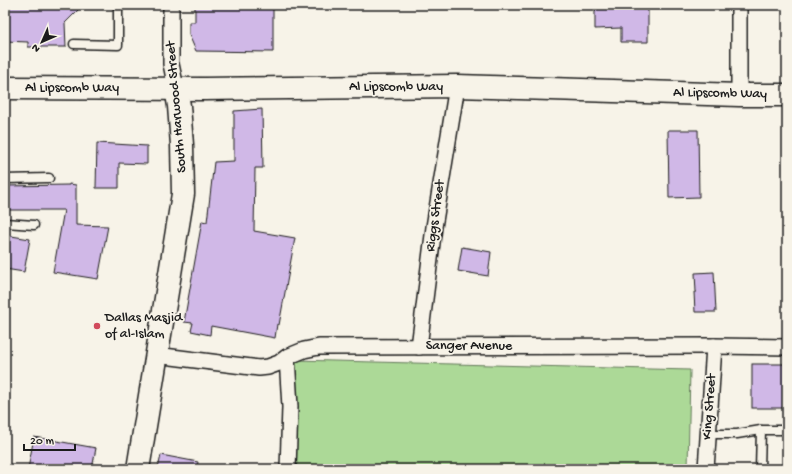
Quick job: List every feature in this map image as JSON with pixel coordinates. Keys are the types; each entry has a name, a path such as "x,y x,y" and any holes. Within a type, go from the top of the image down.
{"street":[{"name":"South Harwood Street","path":"138,469 182,194 179,106 171,64 171,5"},
{"path":"739,5 739,95"},
{"name":"Al Lipscomb Way","path":"5,88 456,86 739,95 787,95"},
{"name":"Riggs Street","path":"419,347 434,227 456,86"},
{"name":"King Street","path":"706,469 714,346"},
{"name":"Sanger Avenue","path":"156,355 258,368 268,367 304,350 319,347 787,347"},
{"path":"287,357 290,407 288,469"}],"lane":[{"path":"74,44 118,45 118,5"},
{"path":"5,179 49,178"},
{"path":"5,223 34,225"},
{"path":"708,434 737,434 760,430 787,430"},
{"path":"760,430 760,469"}],"green space":[{"path":"294,360 690,370 688,469 292,469"}],"building":[{"path":"5,5 83,5 65,23 66,47 28,47 28,42 5,41"},
{"path":"195,5 273,5 273,52 196,51 189,35 189,22 195,22"},
{"path":"595,5 648,5 648,42 621,42 621,28 595,29"},
{"path":"262,109 263,168 255,168 254,231 295,238 279,325 277,324 275,338 211,326 210,335 191,331 193,323 184,322 202,221 207,222 214,162 234,161 234,111"},
{"path":"668,130 698,130 699,197 669,198"},
{"path":"97,143 147,146 147,164 119,163 119,188 96,188"},
{"path":"76,185 76,225 108,226 98,279 53,272 64,210 5,210 5,186"},
{"path":"5,235 30,239 24,272 5,269"},
{"path":"462,247 491,252 488,276 458,271"},
{"path":"714,272 716,312 695,312 695,273"},
{"path":"752,364 787,364 787,408 752,408"},
{"path":"34,437 96,448 92,469 28,469"},
{"path":"161,455 198,462 197,469 158,469"}],"place":[{"name":"Dallas Masjid of al-Islam","path":"97,326"}]}
